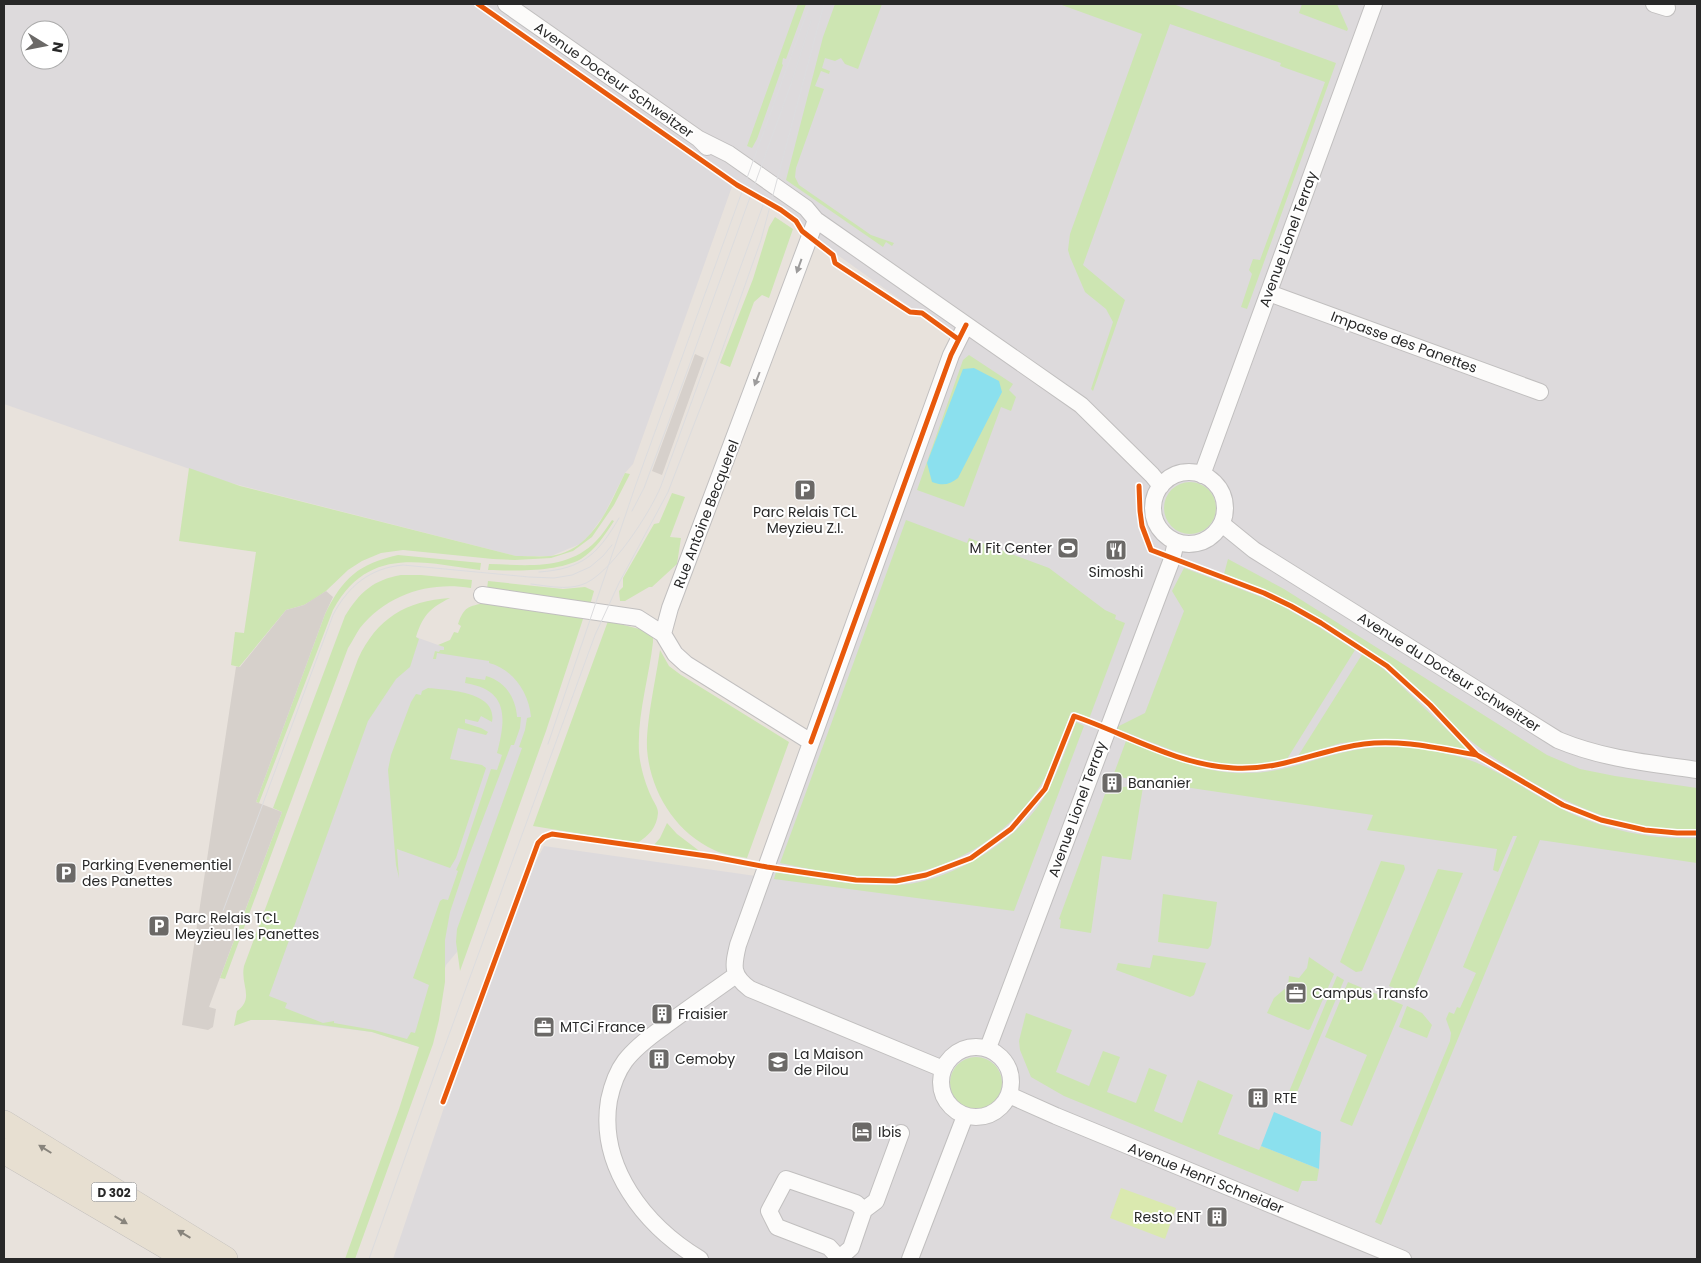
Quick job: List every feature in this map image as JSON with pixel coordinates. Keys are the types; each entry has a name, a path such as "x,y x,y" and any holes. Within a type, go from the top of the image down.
{"main road":[{"name":"D 302","path":"4,1124 225,1259"},
{"name":"D 302","path":"4,1150 188,1259"}],"street":[{"name":"Avenue Docteur Schweitzer","path":"506,4 699,139 729,154 806,208 816,220 1081,405 1162,486"},
{"name":"Avenue Lionel Terray","path":"1202,475 1374,4"},
{"name":"Rue Antoine Becquerel","path":"663,634 670,608 816,220"},
{"name":"Impasse des Panettes","path":"1269,293 1540,392"},
{"path":"942,1069 750,989 736,975 734,964 738,945 947,364 966,325"},
{"path":"1194,472 1202,475 1213,481 1225,501 1225,513 1222,524 1215,533 1202,542 1187,544 1176,542 1159,528 1155,518 1155,501 1162,486 1176,475 1194,472"},
{"name":"Avenue du Docteur Schweitzer","path":"1222,524 1254,550 1558,740 1582,750 1611,757 1697,770"},
{"name":"Avenue Lionel Terray","path":"988,1048 1172,559 1176,542"},
{"path":"482,595 638,618 663,634 675,654 686,664 811,742"},
{"path":"700,1259 672,1238 639,1207 626,1187 609,1147 607,1114 611,1088 618,1072 636,1048 692,1005 736,975"},
{"path":"972,1047 988,1048 1006,1062 1011,1084 1009,1095 1003,1105 995,1112 980,1117 965,1116 954,1111 946,1102 941,1091 940,1079 942,1069 949,1058 957,1051 972,1047"},
{"name":"Avenue Henri Schneider","path":"1009,1095 1065,1120 1403,1259"},
{"path":"910,1259 965,1116"},
{"path":"864,1210 856,1203 786,1178 769,1211 776,1228 829,1247 839,1259 851,1248 864,1210 876,1201 901,1133"}],"shaded area":[{"path":"4,4 1697,4 1697,1259 393,1259 463,1051 535,863 544,846 763,877 958,341 734,181 633,464 625,473 604,515 588,537 580,544 551,556 516,556 227,482 4,404"},
{"path":"695,354 704,358 662,475 652,471"},
{"path":"326,591 333,597 325,614 256,802 282,812 209,1007 216,1009 213,1027 208,1030 182,1025 236,667 240,667 286,610 304,605"},
{"path":"393,629 441,646 556,663 457,952 446,965 420,1047 372,1032 275,1020 251,1020"}],"green space":[{"path":"798,4 806,4 786,59 783,58 783,65 757,139 752,148 747,146"},
{"path":"835,4 882,4 858,69 845,64 841,58 835,61 825,58 822,68 830,71 829,74 821,71 815,86 824,89 796,168 795,177 799,185 871,235 894,243 892,246 886,242 883,247 786,180 823,37"},
{"path":"1059,4 1173,4 1336,63 1247,309 1241,307 1252,274 1249,270 1253,259 1260,260 1325,82 1280,66 1281,63 1170,24 1083,265 1125,300 1093,391 1091,389 1113,322 1106,309 1085,292 1068,250 1070,234 1142,34"},
{"path":"1302,4 1337,4 1348,29 1347,31 1299,13"},
{"path":"775,217 793,229 769,298 762,295 754,302 730,367 720,363 753,279 769,227"},
{"path":"969,355 1013,384 1009,390 1016,397 1011,411 1001,407 964,507 917,490 963,360"},
{"path":"189,468 240,486 516,556 551,556 566,552 578,545 598,525 625,473 630,474 614,505 592,537 573,551 551,558 515,560 403,550 381,553 362,561 348,570 316,598 304,605 286,610 239,667 231,665 235,632 244,633 256,552 179,541"},
{"path":"1185,482 1195,482 1209,489 1216,503 1216,513 1209,527 1195,534 1185,534 1175,530 1168,523 1164,513 1164,503 1168,493 1175,486"},
{"path":"672,493 685,497 670,537 681,538 677,564 652,587 625,601 620,601 619,591 623,587 623,578 654,524 659,523"},
{"path":"612,520 614,521 603,537 581,559 560,566 536,570 488,570 489,564 546,564 572,557 585,551 596,541"},
{"path":"906,520 967,543 969,538 1049,568 1105,610 1116,615 1115,619 1125,623 1089,719 1071,712 1055,755 1040,786 1020,812 987,841 949,862 907,875 872,877 845,875 780,863"},
{"path":"398,555 481,563 480,570 416,562 397,563 379,567 362,576 347,590 333,610 259,803 256,802 325,614 332,601 353,574 372,563"},
{"path":"1228,559 1284,589 1547,755 1580,769 1697,788 1697,830 1651,827 1628,823 1581,807 1522,776 1471,741 1408,680 1345,633 1287,600 1224,574"},
{"path":"1184,568 1275,602 1355,650 1287,759 1260,765 1219,763 1166,748 1115,728 1145,713 1184,611 1172,591"},
{"path":"401,575 472,580 471,588 456,586 440,587 410,593 383,606 360,628 348,648 225,979 220,978 282,812 273,808 345,616 356,600 368,588 383,580"},
{"path":"488,581 563,589 585,587 594,591 590,605 487,589"},
{"path":"450,598 432,609 421,623 416,637 419,639 410,667 396,679 368,721 269,996 287,1003 285,1008 323,1023 334,1021 334,1023 374,1030 407,1039 411,1032 415,1033 429,985 413,978 440,901 443,899 448,900 458,871 456,870 491,769 497,770 502,755 497,753 502,728 502,717 497,699 490,692 465,683 466,677 485,680 486,676 499,682 512,697 517,717 521,717 520,728 514,745 511,745 468,858 450,912 445,940 445,982 433,1044 355,1259 345,1259 399,1109 419,1047 372,1032 321,1025 275,1020 251,1020 234,1026 237,1011 245,1001 246,996 244,966 358,659 374,633 395,614 420,603"},
{"path":"486,603 584,616 546,731 460,971 456,942 457,929 522,748 519,747 527,718 531,717 527,699 518,683 498,666 489,663 489,661 437,653 436,659 433,659 435,651 444,650 444,647 438,645 450,640 454,632 458,633 461,626 458,624 462,614 471,606"},
{"path":"608,621 647,631 653,637 640,724 639,752 645,780 658,813 652,831 637,843 533,826"},
{"path":"660,650 669,666 681,675 789,742 747,858 722,853 700,842 676,821 659,795 649,765 647,738"},
{"path":"1363,653 1387,672 1469,751 1404,739 1341,743 1298,756"},
{"path":"428,688 458,691 479,698 487,704 492,712 492,722 481,716 478,722 465,719 465,723 488,732 486,735 458,728 450,759 482,765 486,768 456,858 450,868 397,849 399,878 396,865 388,770 391,755 411,702 416,694 421,695 422,691"},
{"path":"1076,722 1084,726 1014,911 774,879 776,872 851,883 897,885 938,877 958,868 998,845 1031,815 1043,799 1053,780"},
{"path":"1126,741 1201,768 1233,773 1274,771 1345,752 1376,747 1407,747 1428,750 1469,760 1488,768 1572,814 1617,830 1649,836 1697,838 1697,863 1540,840 1381,1225 1375,1222 1450,1041 1451,1033 1446,1019 1449,1012 1454,1014 1457,1007 1460,1008 1476,973 1463,967 1517,836 1513,836 1498,872 1493,870 1497,849 1367,830 1373,815 1144,781 1131,860 1102,856 1091,933 1060,928 1061,920 1059,919 1105,794 1115,788 1132,786 1137,780 1113,776"},
{"path":"667,823 677,834 702,853 654,845 660,838"},
{"path":"1381,861 1404,865 1405,869 1362,971 1356,972 1340,962"},
{"path":"1438,869 1463,873 1412,995 1389,986"},
{"path":"1163,894 1217,902 1211,945 1208,949 1158,942"},
{"path":"1153,955 1206,963 1194,995 1190,997 1116,970 1118,963 1150,968"},
{"path":"1309,957 1334,974 1308,1030 1267,1013 1274,998 1288,986 1289,976 1299,978 1307,968"},
{"path":"1337,976 1344,980 1293,1102 1286,1099"},
{"path":"1348,982 1403,1005 1352,1126 1340,1121 1367,1055 1325,1037"},
{"path":"1407,1006 1422,1013 1432,1025 1427,1038 1399,1027"},
{"path":"1026,1013 1072,1030 1056,1072 1089,1086 1103,1051 1120,1057 1107,1092 1136,1103 1149,1068 1167,1075 1154,1111 1182,1123 1198,1080 1233,1095 1218,1134 1259,1150 1261,1146 1319,1169 1317,1181 1302,1181 1298,1192 1064,1096 1031,1077 1020,1050 1019,1041"},
{"path":"971,1057 981,1057 995,1064 1002,1078 1002,1088 995,1102 981,1109 971,1109 961,1105 954,1098 950,1088 950,1078 954,1068 961,1061"},
{"path":"1121,1188 1176,1208 1165,1239 1110,1218"}],"water":[{"path":"974,368 999,381 1002,392 958,478 946,484 932,482 927,463 963,369"},
{"path":"1274,1112 1321,1132 1319,1169 1261,1146"}],"tram line":[{"path":"548,744 635,487 810,4"},
{"path":"369,1259 595,635 619,583 668,492 715,370 761,240 824,4"},
{"path":"632,511 644,488 672,413 791,84 811,21"},
{"path":"531,584 569,587 581,585 592,580 616,557 648,512 661,486 766,197"},
{"path":"539,572 567,567 588,557 604,541 619,518"},
{"path":"223,911 333,615 353,587 370,574 403,565 554,578 572,575 590,567 612,545"}],"cycle path":[{"path":"478,4 737,185 781,210 796,221 802,231 833,255 835,263 910,312 922,313 958,339"},
{"path":"811,742 951,355 966,325"},
{"path":"1139,486 1142,526 1151,550 1264,593 1321,623 1387,666 1430,705 1477,755 1563,805 1601,820 1645,830 1697,833"},
{"path":"443,1102 538,843 544,837 552,834 856,880 896,881 926,875 971,858 1011,829 1045,789 1074,716 1172,755 1213,766 1233,768 1267,766 1347,747 1378,743 1421,745 1477,755"}],"place":[{"name":"Parc Relais TCL Meyzieu Z.I.","path":"805,490"},
{"name":"M Fit Center","path":"1068,548"},
{"name":"Simoshi","path":"1116,550"},
{"name":"Bananier","path":"1112,783"},
{"name":"Parking Evenementiel des Panettes","path":"66,873"},
{"name":"Parc Relais TCL Meyzieu les Panettes","path":"159,926"},
{"name":"Campus Transfo","path":"1296,993"},
{"name":"Fraisier","path":"662,1014"},
{"name":"MTCi France","path":"544,1027"},
{"name":"Cemoby","path":"659,1059"},
{"name":"La Maison de Pilou","path":"778,1062"},
{"name":"RTE","path":"1258,1098"},
{"name":"Ibis","path":"862,1132"},
{"name":"Resto ENT","path":"1217,1217"}]}
